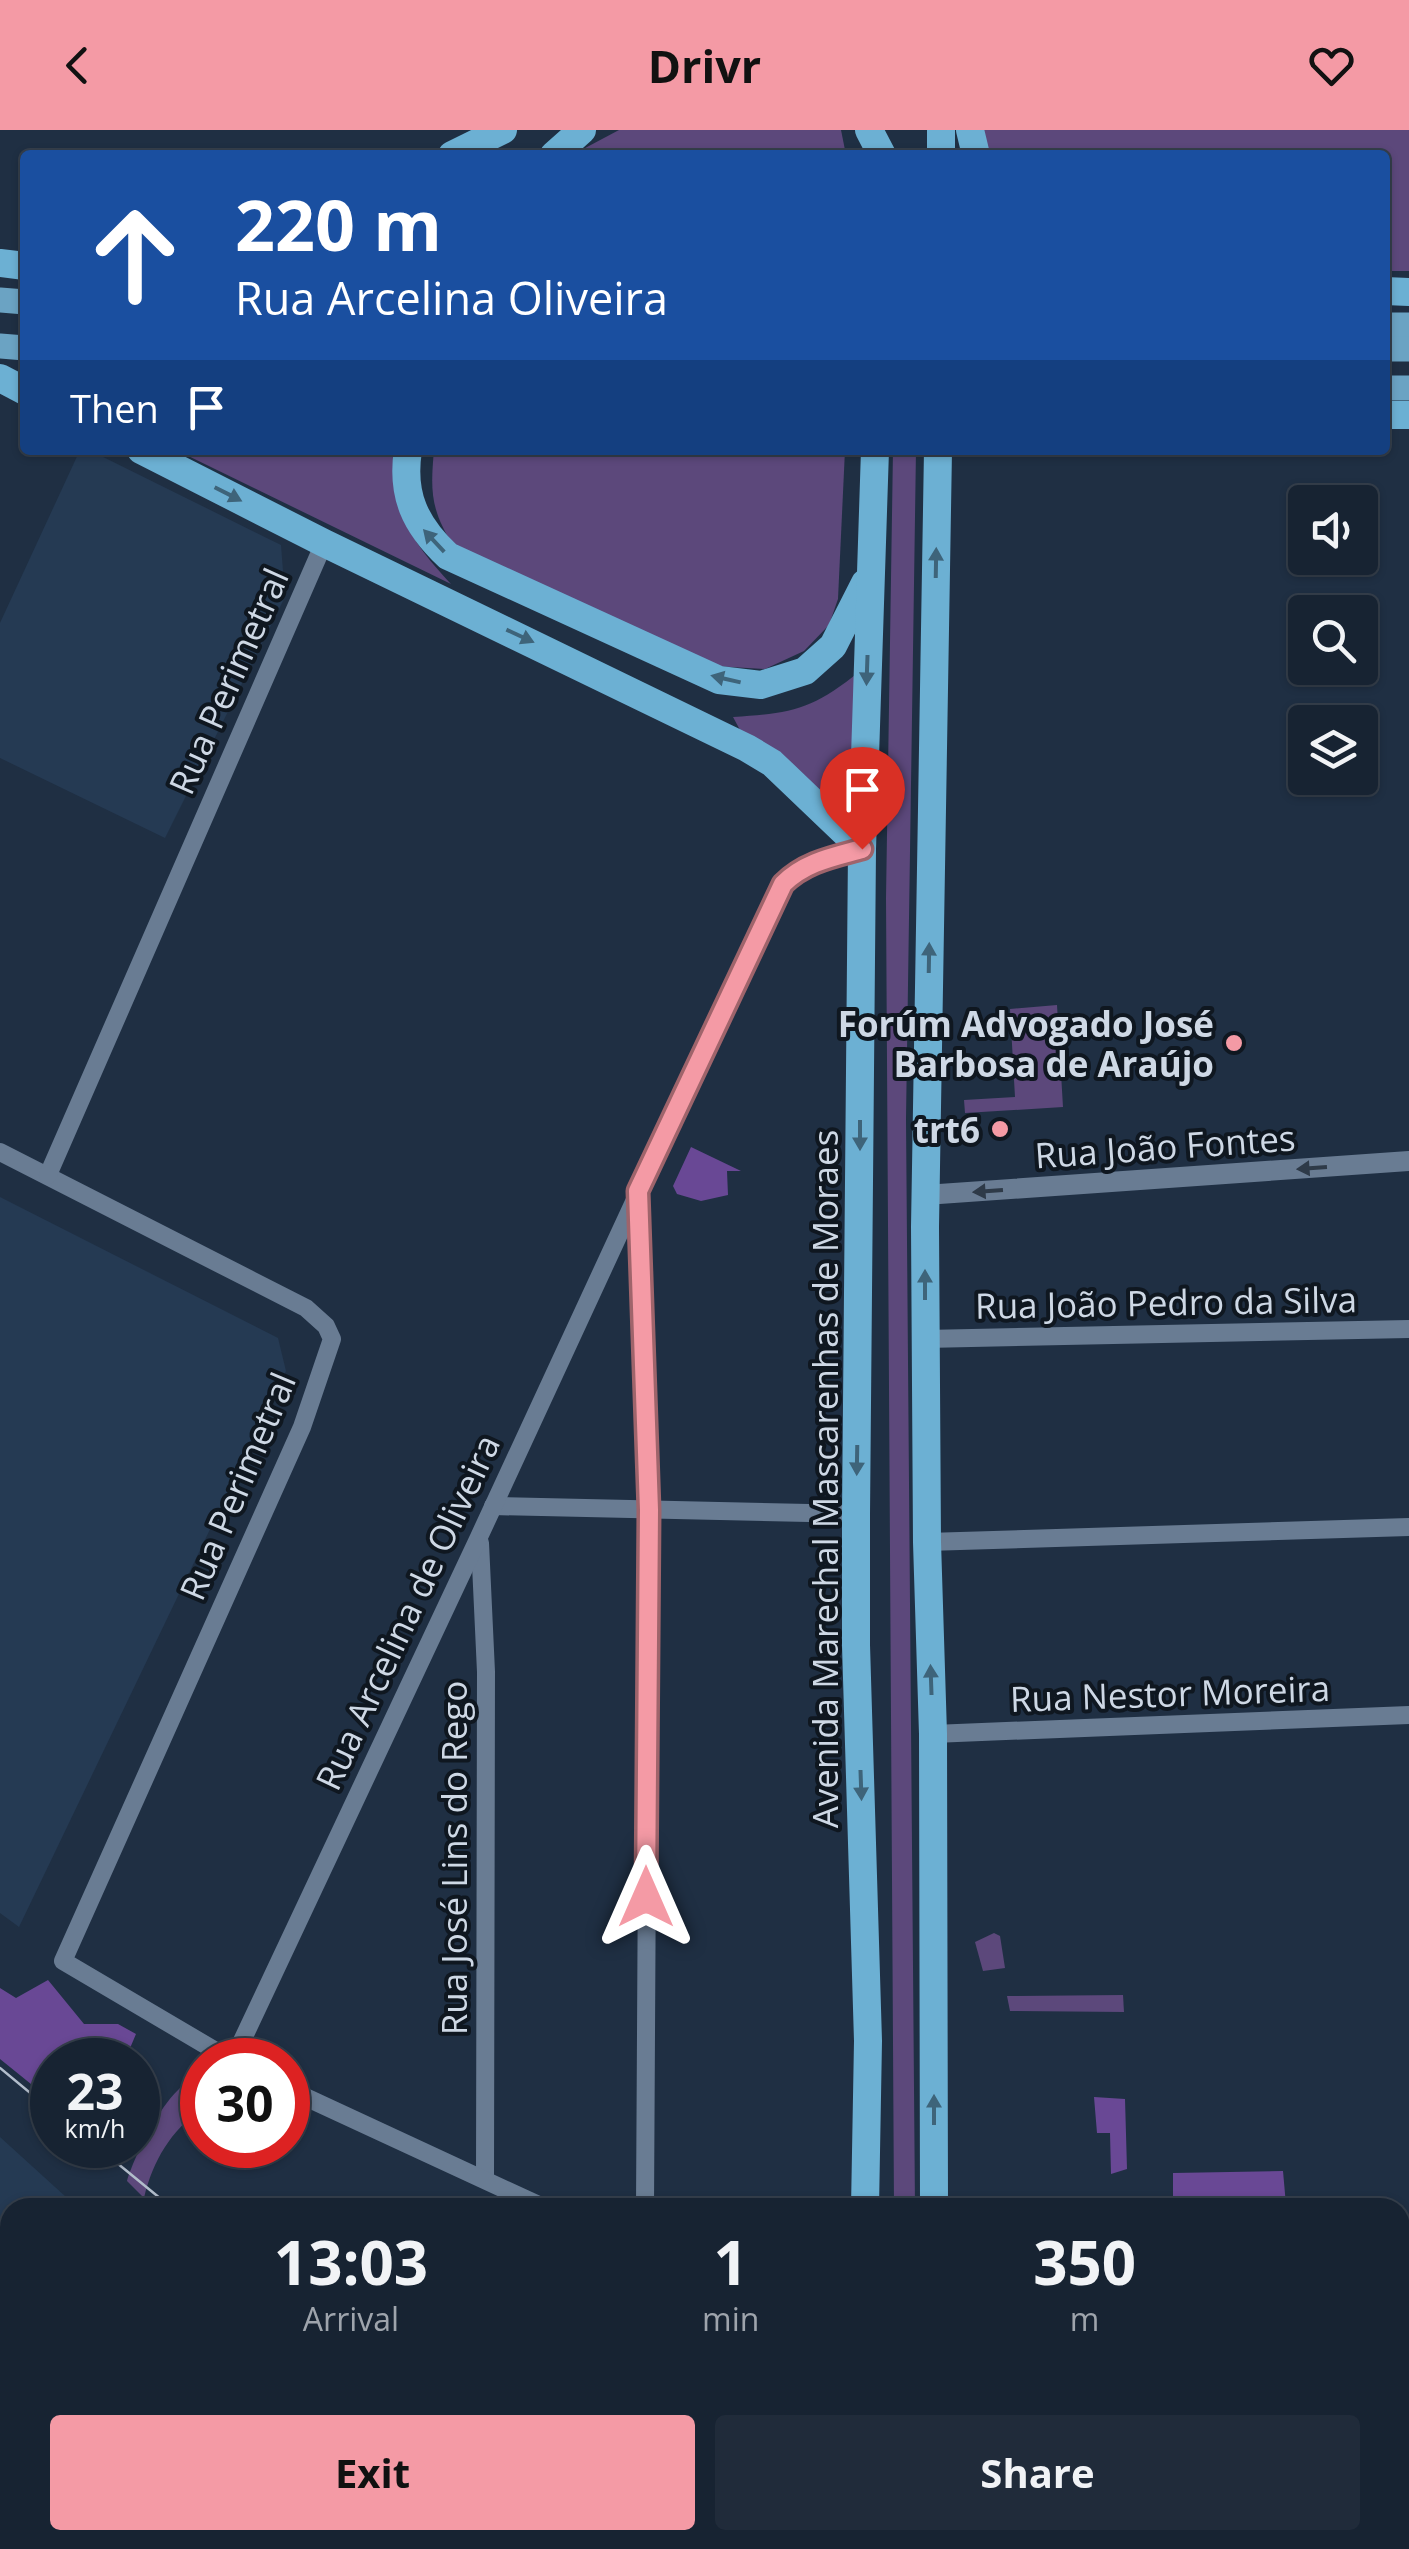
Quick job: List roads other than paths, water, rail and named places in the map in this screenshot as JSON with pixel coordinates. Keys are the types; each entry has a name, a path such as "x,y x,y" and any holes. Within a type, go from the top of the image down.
{"highway":[{"path":"462,150 504,130"},
{"path":"560,150 582,130"},
{"path":"151,455 747,748 772,763 862,849"},
{"path":"408,455 406,486 414,517 448,556 719,680 761,686 805,671 833,646 870,572"},
{"name":"Avenida Marechal Mascarenhas de Moraes","path":"866,2198 868,2042 856,1514 862,849 874,455"},
{"path":"934,2198 933,1734 927,1542 925,1195 941,457"}],"street":[{"name":"Rua Perimetral","path":"48,1174 324,543"},
{"name":"Rua Arcelina de Oliveira","path":"242,2038 783,884 816,862 862,849"},
{"name":"Rua Perimetral","path":"0,1152 306,1308 326,1326 332,1339 302,1428 64,1961 195,2038"},
{"name":"Rua João Fontes","path":"925,1195 1409,1161"},
{"path":"638,1191 649,1510 645,2198"},
{"name":"Rua João Pedro da Silva","path":"925,1339 1409,1329"},
{"path":"493,1506 856,1514"},
{"path":"927,1542 1409,1527"},
{"name":"Rua José Lins do Rego","path":"480,1537 486,1672 485,2179"},
{"name":"Rua Nestor Moreira","path":"933,1734 1409,1716"},
{"path":"310,2099 524,2198"}],"tram line":[{"path":"0,2068 30,2093"},
{"path":"123,2168 160,2198"}],"place":[{"name":"Forúm Advogado José Barbosa de Araújo","path":"1234,1043"},
{"name":"trt6","path":"1000,1129"}]}
